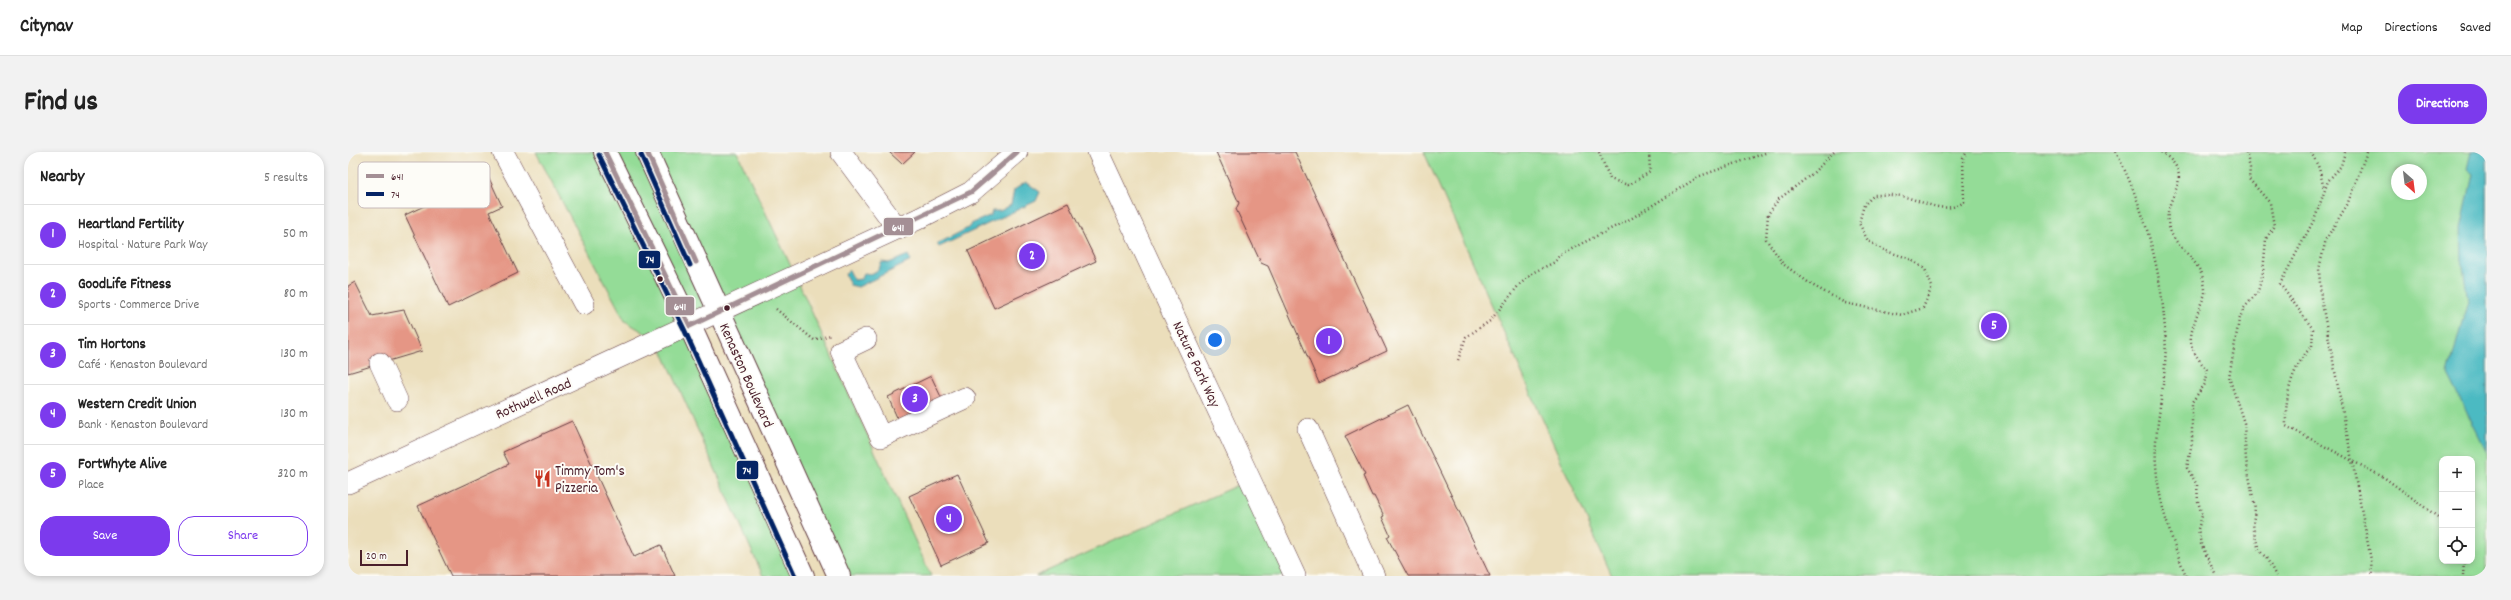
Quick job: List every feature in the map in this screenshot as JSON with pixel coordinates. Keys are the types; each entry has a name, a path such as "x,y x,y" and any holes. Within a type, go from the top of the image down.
{"main road":[{"name":"Kenaston Boulevard","path":"605,152 690,326 804,576"},
{"name":"Kenaston Boulevard","path":"647,152 718,313 839,576"}],"street":[{"path":"503,152 584,304"},
{"path":"841,152 898,229"},
{"name":"Rothwell Road","path":"348,483 898,229 971,192 1017,152"},
{"name":"Nature Park Way","path":"1098,152 1296,576"},
{"path":"866,339 841,350 881,437 965,398"},
{"path":"380,363 397,400"},
{"path":"1308,430 1374,576"}],"path":[{"path":"1599,152 1610,179 1628,185 1650,172 1649,152"},
{"path":"1458,360 1466,337 1490,321 1518,284 1534,272 1555,262 1559,256 1632,218 1700,176 1768,152"},
{"path":"1834,152 1812,174 1779,200 1768,214 1766,239 1783,264 1812,285 1845,303 1902,315 1923,308 1932,287 1925,269 1908,258 1886,251 1868,241 1859,223 1864,205 1874,194 1904,196 1942,208 1956,207 1964,202 1963,158 1967,152"},
{"path":"2116,152 2140,205 2158,278 2166,333 2163,391 2156,442 2160,500 2172,540 2186,576"},
{"path":"2161,152 2171,159 2179,172 2180,182 2167,213 2169,228 2176,240 2196,261 2206,290 2189,337 2194,355 2208,371 2205,384 2192,402 2192,443 2187,468 2197,485 2198,501 2202,516 2198,529 2200,544 2216,576"},
{"path":"2246,152 2250,168 2249,179 2270,203 2274,226 2266,239 2263,272 2258,292 2244,308 2239,320 2229,377 2244,422 2246,460 2256,508 2253,524 2255,536 2259,550 2267,559 2276,576"},
{"path":"2311,152 2319,168 2324,190"},
{"path":"2345,152 2341,166 2328,181 2315,218 2280,284 2313,329 2312,346 2303,355 2292,378 2285,404 2286,426 2385,478 2439,518"},
{"path":"2367,152 2347,205 2326,239 2319,269 2322,298 2351,460 2371,560 2372,576"},
{"path":"776,308 814,340 838,332"},
{"path":"2463,576 2464,564"}],"green space":[{"path":"536,152 737,152 796,277 931,576 839,576 719,313 690,326 802,576 763,576 658,341 625,321"},
{"path":"1424,152 2487,152 2487,576 1612,576"},
{"path":"1251,479 1295,576 1036,576"}],"water":[{"path":"2471,152 2487,152 2487,452 2448,374 2468,301 2462,260 2461,229 2473,174 2467,169"},
{"path":"1026,182 1040,192 1036,201 939,247 937,244 968,228 971,224 991,215 992,211 1000,211 1011,205 1014,190"},
{"path":"908,255 911,261 858,287 850,285 845,274 849,270 854,280 861,279 864,273 871,274 878,270 882,262 889,263"}],"building":[{"path":"889,152 915,152 902,164"},
{"path":"1216,152 1295,152 1387,351 1319,383 1268,266 1261,263 1236,209 1239,203"},
{"path":"490,180 502,206 489,212 518,273 448,307 405,215 420,208 490,208"},
{"path":"1068,203 1096,261 994,308 968,251"},
{"path":"355,282 372,316 404,310 422,351 348,373 348,286"},
{"path":"931,376 943,401 899,422 888,397"},
{"path":"1408,405 1490,576 1408,576 1387,537 1390,535 1382,517 1384,516 1374,496 1372,496 1363,476 1365,475 1345,436"},
{"path":"572,421 634,557 661,545 675,576 451,576 418,506 509,464 503,452"},
{"path":"957,474 989,543 941,565 909,496"}],"transit line":[{"name":"641","path":"605,152 690,326 971,192 1017,152"},
{"name":"641","path":"647,152 696,262"},
{"name":"74","path":"599,155 684,329 795,576"},
{"name":"74","path":"641,155 690,265"}],"place":[{"name":"GoodLife Fitness","path":"1032,256"},
{"name":"FortWhyte Alive","path":"1994,326"},
{"name":"Heartland Fertility","path":"1329,341"},
{"name":"Tim Hortons","path":"915,399"},
{"name":"Timmy Tom's Pizzeria","path":"542,479"},
{"name":"Western Credit Union","path":"949,519"}]}
